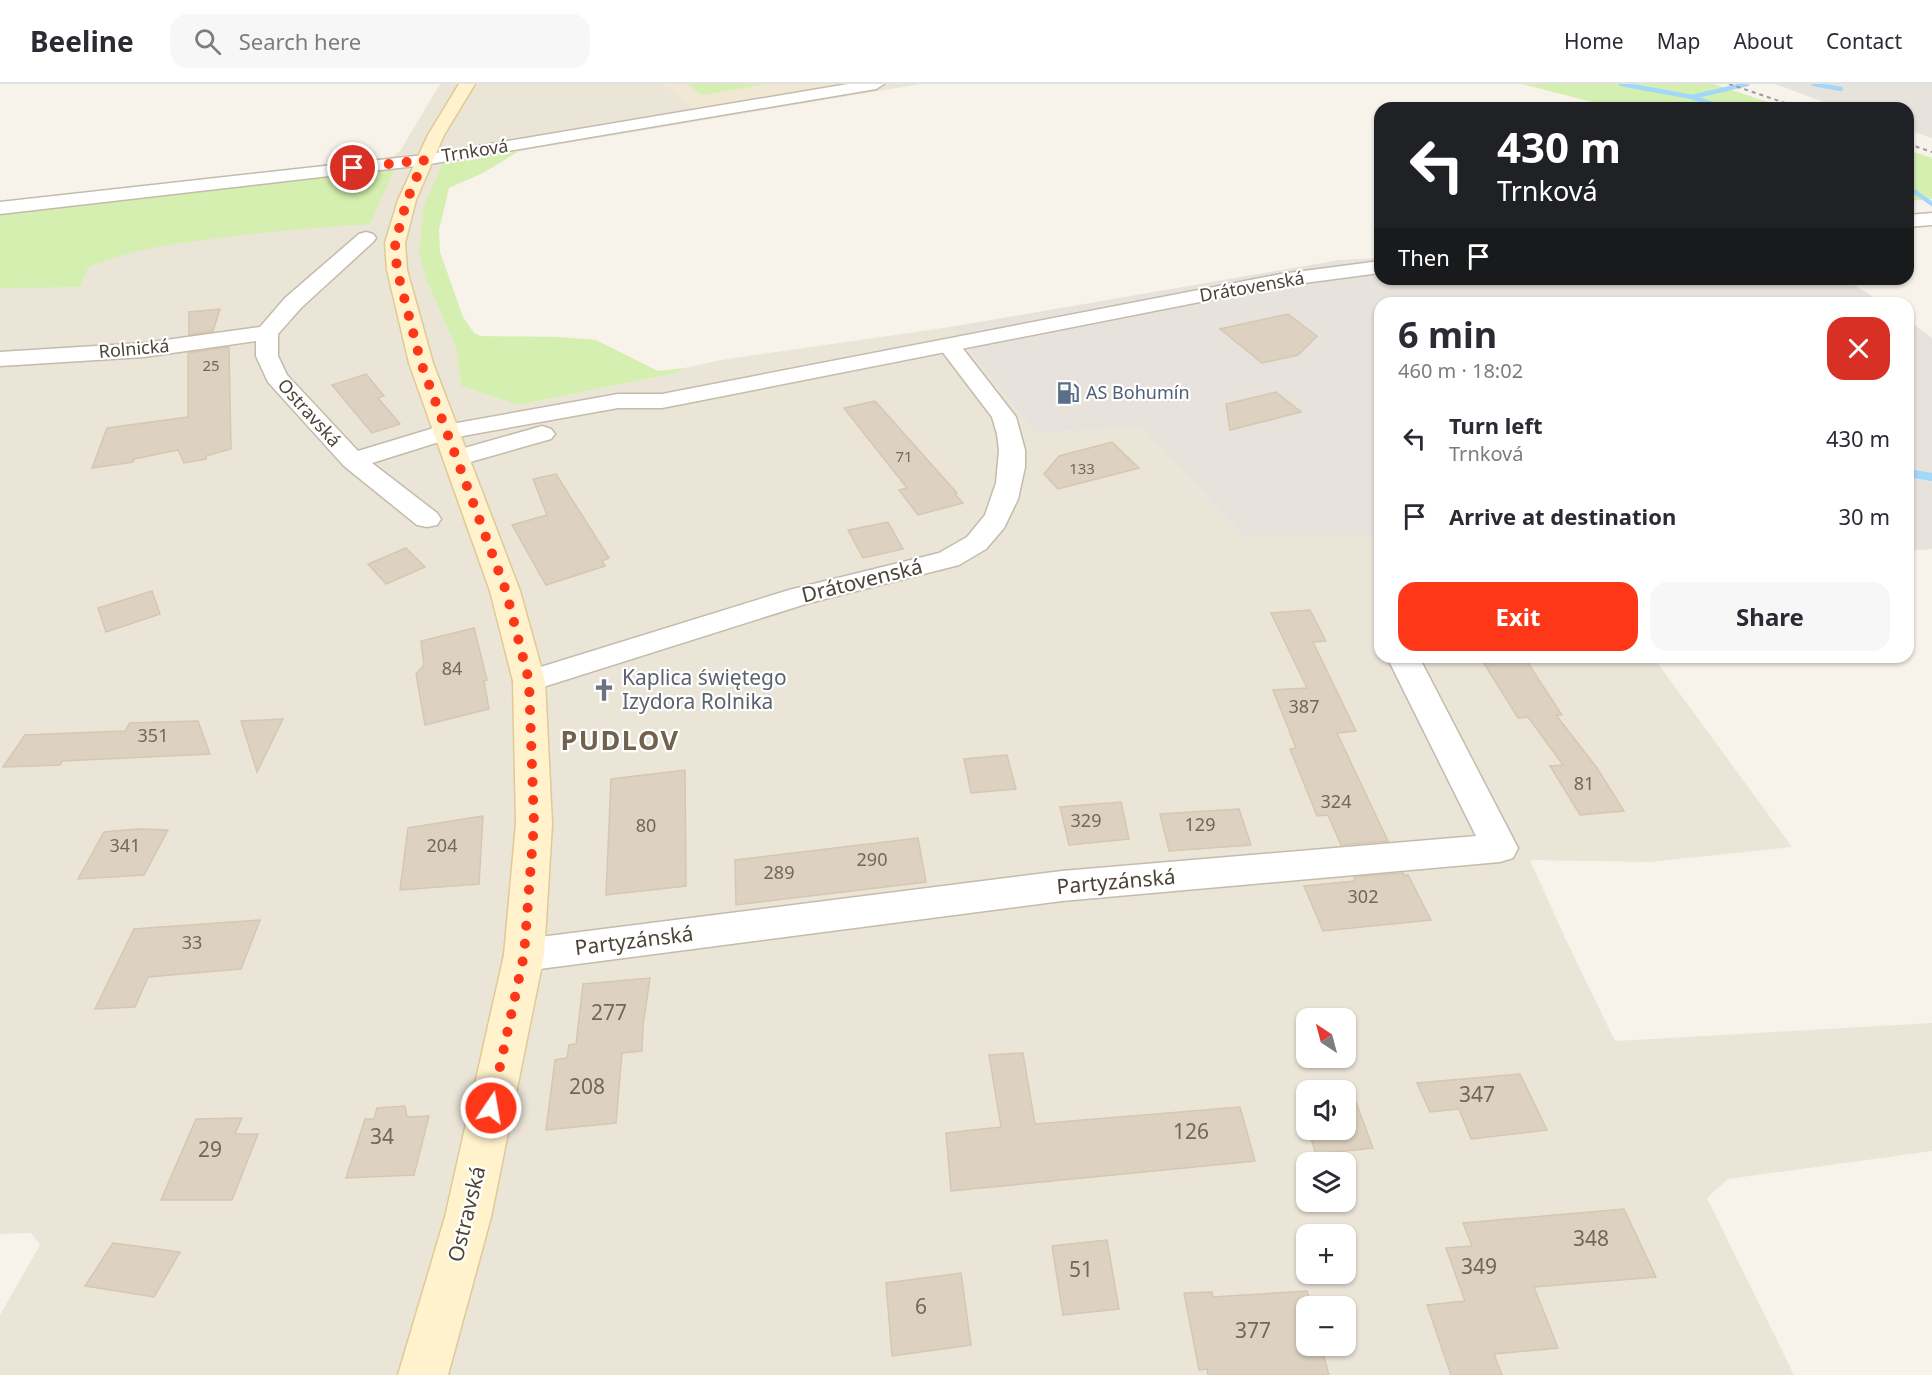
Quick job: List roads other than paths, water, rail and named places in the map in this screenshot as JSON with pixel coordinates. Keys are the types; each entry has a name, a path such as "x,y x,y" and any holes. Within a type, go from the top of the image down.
{"main road":[{"name":"Ostravská","path":"423,1375 468,1217 524,955 534,824 529,681 506,591 421,363 397,270 395,243 407,200 424,160 467,84"}],"street":[{"name":"Trnková","path":"0,208 424,160 876,84"},
{"path":"1914,220 1932,219"},
{"path":"267,333 293,303 366,238"},
{"name":"Drátovenská","path":"353,461 446,432 618,401 662,402 1281,280 1374,268"},
{"name":"Rolnická","path":"0,359 144,350 267,333"},
{"name":"Ostravská","path":"267,333 267,356 276,377 353,461 427,519"},
{"name":"Drátovenská","path":"529,681 799,596 949,559 965,552 980,540 999,513 1008,488 1012,463 1005,419 949,346"},
{"name":"Drátovenská","path":"456,458 533,436 633,415 662,402"},
{"name":"Partyzánská","path":"524,955 1062,886 1500,848 1406,663"}],"waterway":[{"path":"1621,84 1692,97"},
{"path":"1692,97 1747,84"},
{"path":"1814,84 1841,89"},
{"path":"1692,97 1707,102"},
{"path":"1914,191 1932,204"},
{"path":"1914,474 1932,477"}],"railway":[{"path":"1729,84 1782,102"},
{"path":"1914,146 1932,152"}],"place":[{"name":"AS Bohumín","path":"1068,393"},
{"name":"Kaplica świętego Izydora Rolnika","path":"604,690"}],"district":[{"name":"PUDLOV","path":"620,741"}]}
